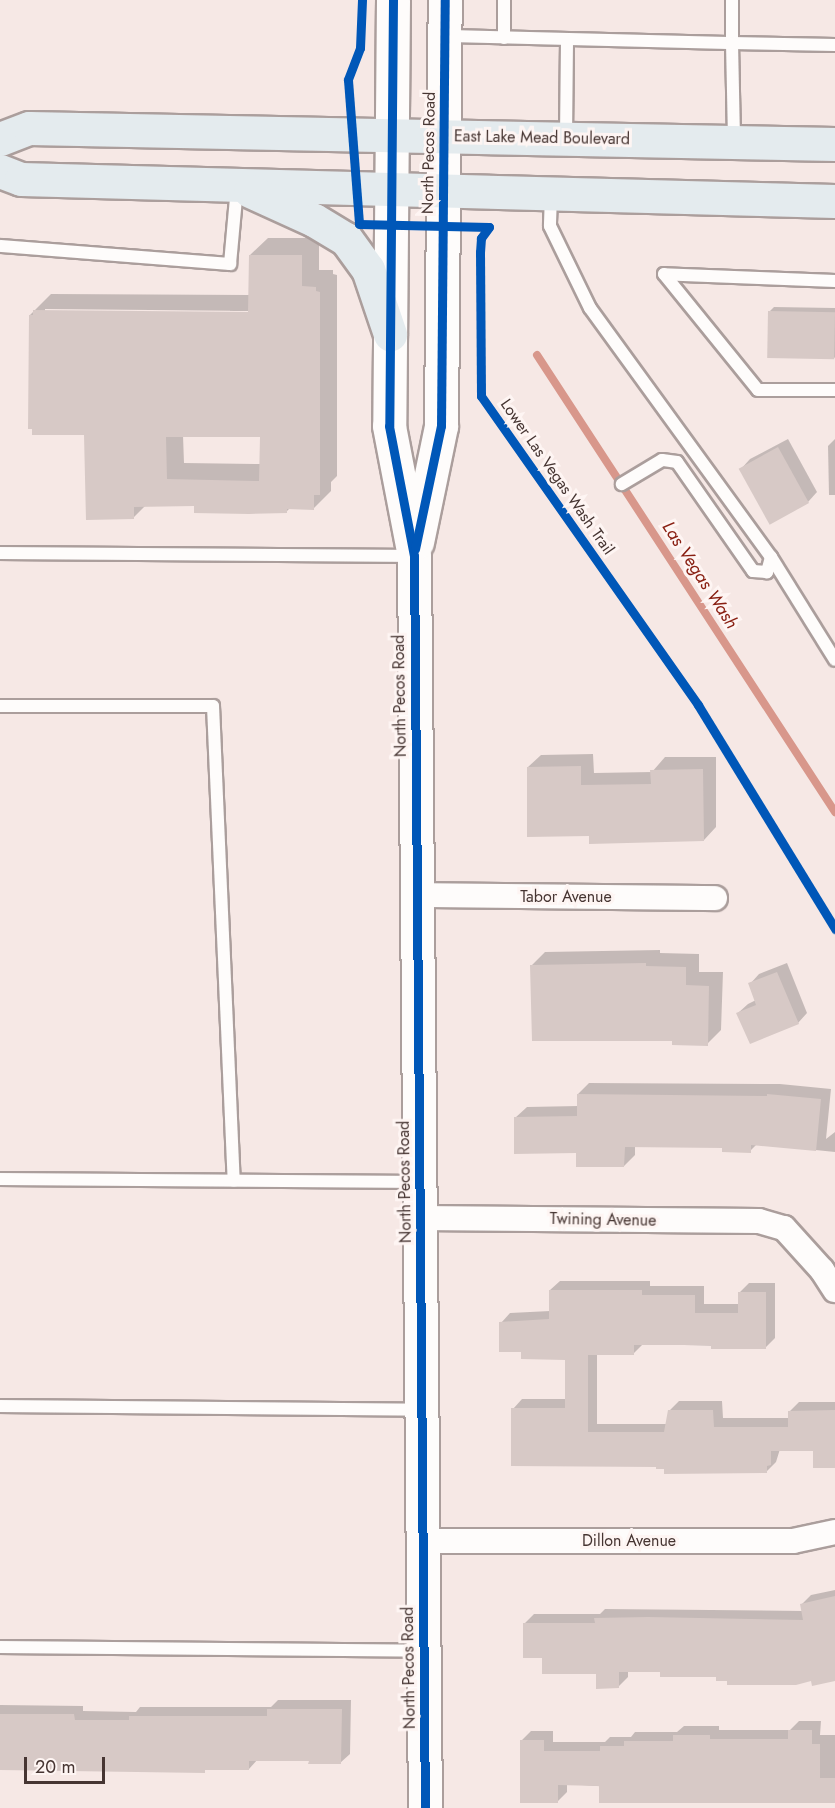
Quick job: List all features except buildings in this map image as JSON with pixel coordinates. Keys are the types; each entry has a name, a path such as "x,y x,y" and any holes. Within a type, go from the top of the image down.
{"main road":[{"name":"North Pecos Road","path":"393,0 389,426 414,556 425,1808"},
{"name":"North Pecos Road","path":"414,556 441,426 445,0"},
{"name":"East Lake Mead Boulevard","path":"0,139 29,128 835,144"},
{"path":"0,171 21,179 835,201"},
{"path":"237,185 314,220 346,239 368,269 390,334"}],"street":[{"name":"Tabor Avenue","path":"417,896 715,898"},
{"name":"Twining Avenue","path":"420,1218 759,1221 784,1228 822,1270 835,1290"},
{"name":"Dillon Avenue","path":"423,1541 793,1541 835,1532"}],"lane":[{"path":"504,0 504,38"},
{"path":"732,0 734,142"},
{"path":"445,36 835,45"},
{"path":"566,139 567,39"},
{"path":"0,246 230,264 237,185"},
{"path":"550,193 550,226 592,311 771,556 835,660"},
{"path":"835,281 664,274 758,390 835,390"},
{"path":"621,484 662,460 677,462 753,571 767,572 771,556"},
{"path":"0,553 414,556"},
{"path":"0,706 213,706 234,1181"},
{"path":"0,1179 420,1182"},
{"path":"0,1406 422,1410"},
{"path":"0,1647 424,1651"}],"waterway":[{"name":"Las Vegas Wash","path":"537,355 835,812"}],"cycle path":[{"name":"Lower Las Vegas Wash Trail","path":"362,0 360,48 348,80 359,224 489,227 481,238 480,252 481,396 698,705 835,929"},
{"path":"393,0 389,426 414,556 425,1808"},
{"path":"415,549 441,426 445,0"}]}
